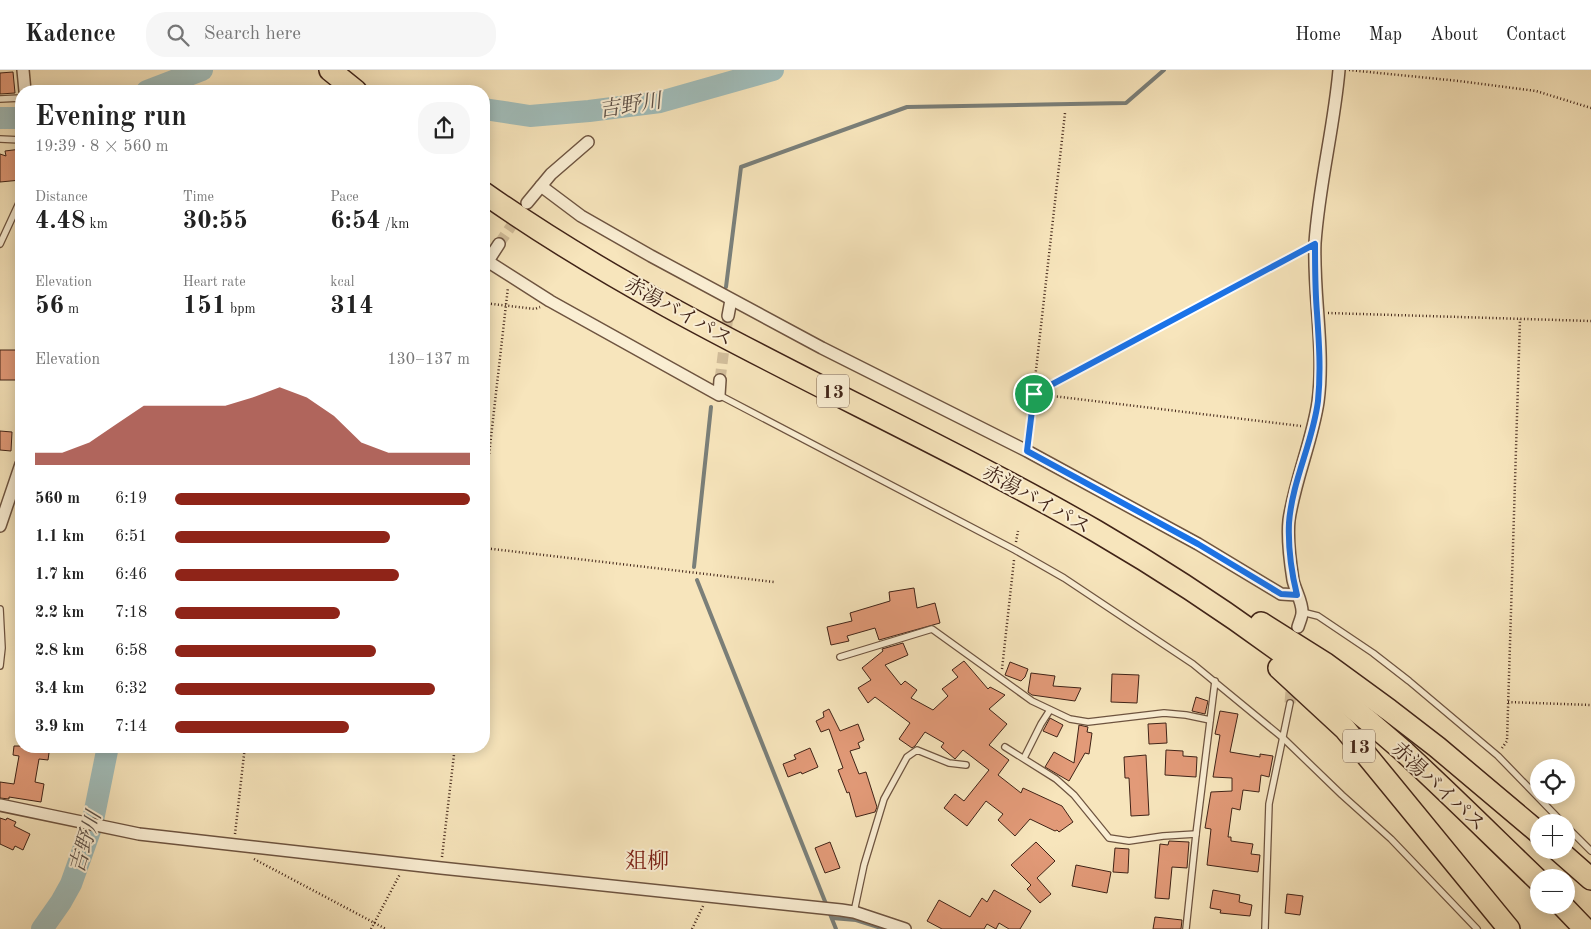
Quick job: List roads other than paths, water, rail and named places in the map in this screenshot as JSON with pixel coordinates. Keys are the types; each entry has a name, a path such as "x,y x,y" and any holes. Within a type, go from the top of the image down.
{"highway":[{"path":"330,70 349,85"},
{"name":"赤湯バイパス","path":"490,197 582,257 674,310 956,455 1096,532 1184,586 1262,639 1342,700 1400,749 1530,872"},
{"name":"13","path":"1184,586 1265,625 1326,664 1437,747 1530,825"},
{"name":"13","path":"1184,586 1286,674 1345,729 1510,929"},
{"path":"1569,859 1591,878"},
{"path":"1571,914 1585,929"}],"street":[{"path":"23,70 24,85"},
{"path":"1298,627 1302,612 1290,561 1289,522 1318,402 1320,378 1315,244 1319,199 1337,93 1339,70"},
{"path":"527,203 551,174 588,142"},
{"path":"541,186 582,216 731,300 1027,451 1198,544 1281,594 1297,595"},
{"path":"490,255 499,244"},
{"path":"490,263 550,301 719,395 720,380"},
{"path":"728,316 731,300"},
{"path":"0,526 15,482"},
{"path":"0,806 139,834 841,910 854,912 905,929"}],"lane":[{"path":"0,99 15,98"},
{"path":"0,138 15,139"},
{"path":"0,244 15,212"},
{"path":"719,395 1015,550 1064,578 1133,623 1215,681 1283,738 1391,839 1477,929"},
{"path":"0,610 2,648 0,666"},
{"path":"1302,612 1318,616 1373,653 1409,681 1498,756 1554,814"},
{"path":"840,658 932,629 1032,701 1070,719 1088,722 1164,713 1210,720"},
{"path":"1186,929 1215,681"},
{"path":"1265,929 1269,804 1290,703"},
{"path":"1024,758 1050,710"},
{"path":"1004,747 1056,779 1074,795 1110,838 1129,841 1196,834"},
{"path":"854,912 864,865 884,799 908,757 917,750 949,763 966,765"},
{"path":"1575,835 1591,851"}],"waterway":[{"path":"163,85 202,70"},
{"name":"吉野川","path":"490,110 530,116 660,102 773,70"},
{"path":"726,287 741,167 907,107 1126,103 1164,70"},
{"path":"0,118 15,118"},
{"path":"694,567 711,407"},
{"path":"697,580 836,929"},
{"name":"吉野川","path":"42,929 71,884 92,825 107,753"},
{"path":"832,918 856,920 884,929"}],"tunnel":[{"path":"499,244 520,213"},
{"path":"720,380 728,316"},
{"path":"1290,703 1292,679"}],"district":[{"name":"爼柳","path":"647,860"}]}
